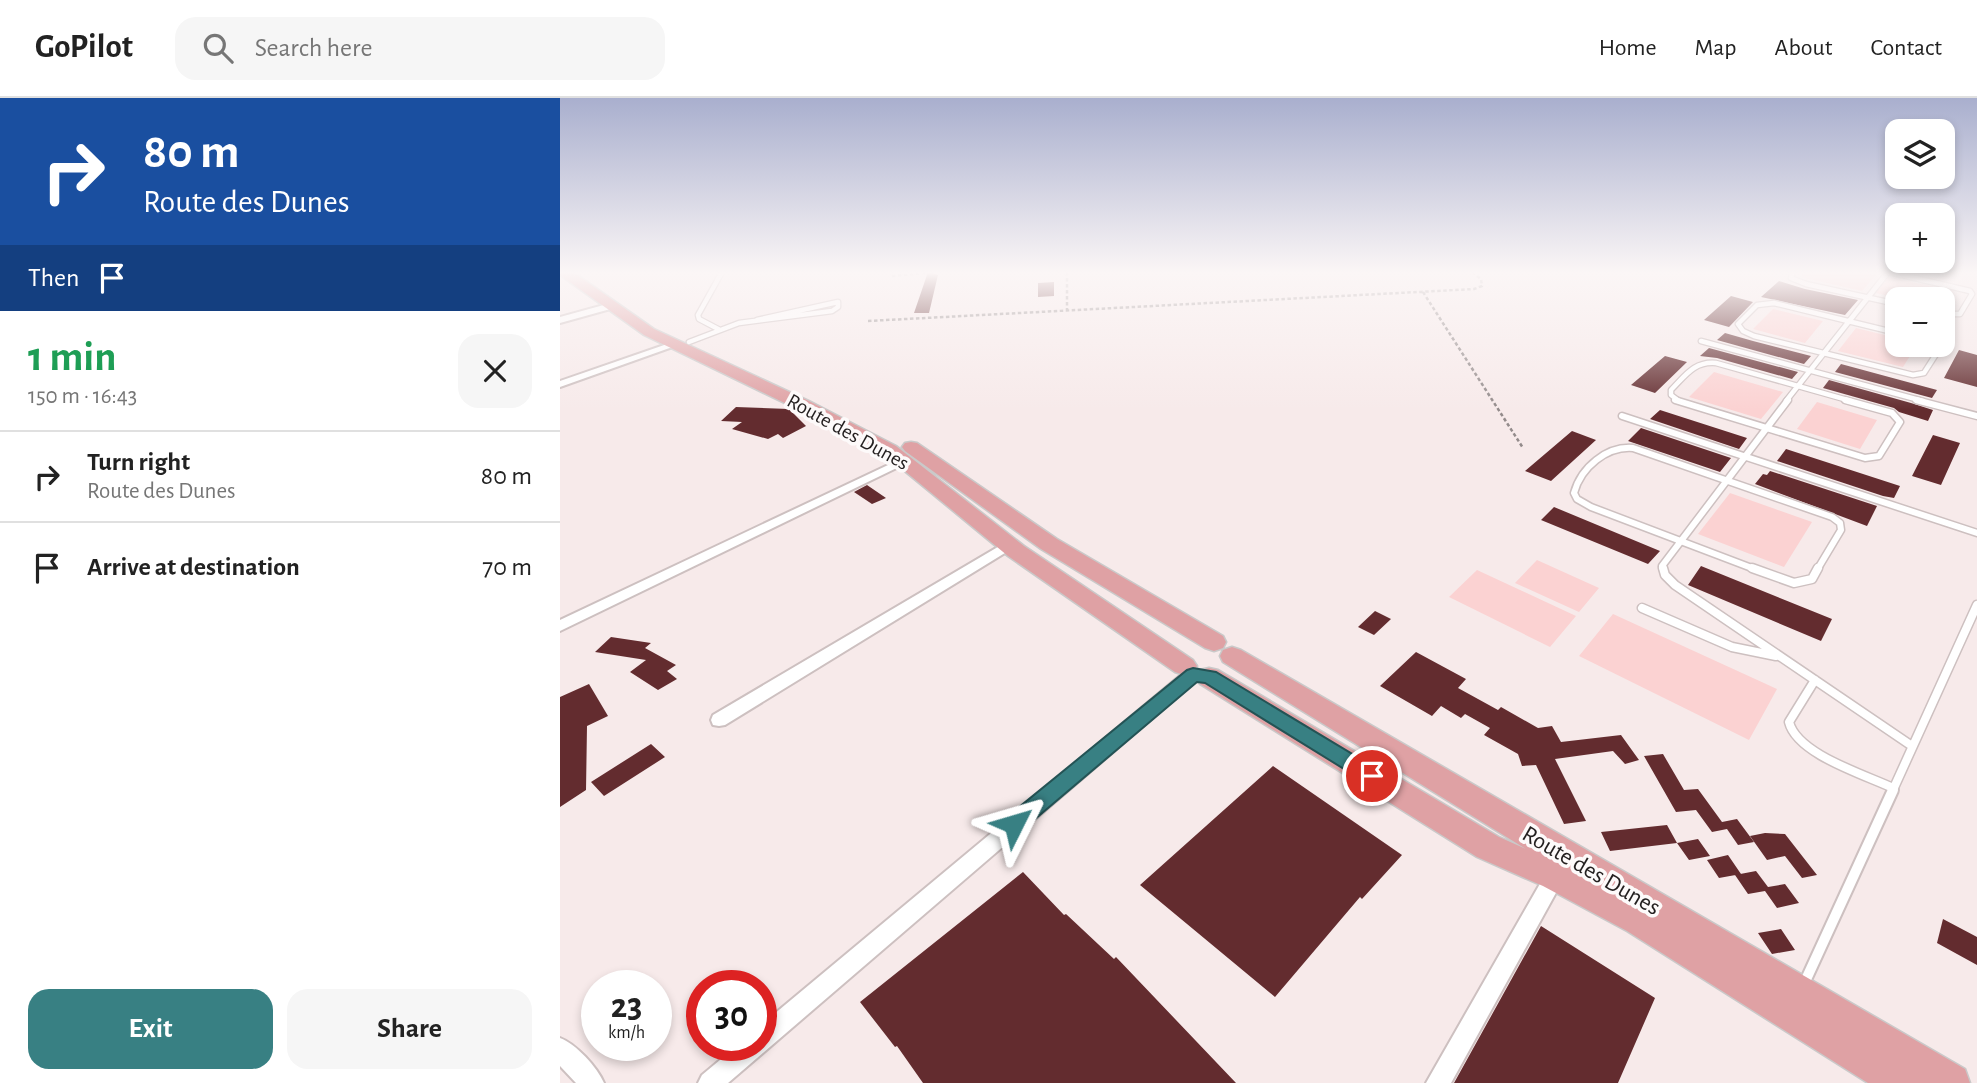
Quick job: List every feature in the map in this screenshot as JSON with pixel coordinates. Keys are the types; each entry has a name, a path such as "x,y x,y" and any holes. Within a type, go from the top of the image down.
{"main road":[{"name":"Route des Dunes","path":"628,318 649,332 770,378 910,447 1049,544 1223,649 1639,920 1903,1083"},
{"name":"Route des Dunes","path":"647,318 681,344 870,439 905,460 1009,545 1195,672 1488,847 1561,867 1800,994 1951,1083"},
{"path":"1201,643 1223,649 1232,662 1224,672 1195,672 1183,656 1190,648 1201,643"}],"street":[{"path":"560,384 681,344"},
{"path":"560,626 905,460"},
{"path":"719,720 1009,545"},
{"path":"777,1026 1195,672"},
{"path":"1438,1083 1561,867"},
{"path":"560,1049 593,1083"},
{"path":"710,1083 736,1061"}],"lane":[{"path":"699,318 720,330"},
{"path":"681,344 765,318"},
{"path":"757,320 774,318"},
{"path":"1744,318 1738,324 1743,331 1754,336 1918,375 1924,373 1934,357"},
{"path":"1836,318 1885,330"},
{"path":"1853,318 1725,479 1662,566 1665,575 1913,746"},
{"path":"1701,341 1977,416"},
{"path":"1704,362 1716,363 1892,413 1900,422 1879,456 1872,458 1851,455 1766,429 1675,400 1671,396 1671,390 1696,365 1704,362"},
{"path":"1622,416 1977,533"},
{"path":"1619,447 1633,448 1832,517 1840,523 1841,530 1812,579 1794,583 1681,541 1591,507 1577,499 1574,493 1575,485 1609,450 1619,447"},
{"path":"1800,994 1977,605"},
{"path":"1642,608 1732,647 1780,656"},
{"path":"1815,680 1790,722 1792,734 1805,747 1893,788"}],"path":[{"path":"868,321 923,318"},
{"path":"1440,318 1523,448"}],"shaded area":[{"path":"1764,318 1810,318 1823,321 1805,343 1753,329"},
{"path":"1856,328 1885,335 1885,357 1909,357 1903,367 1838,351"},
{"path":"1714,372 1783,392 1761,419 1689,397"},
{"path":"1817,402 1877,420 1860,449 1797,429"},
{"path":"1730,493 1812,522 1784,567 1698,534"},
{"path":"1537,560 1599,588 1579,612 1515,583"},
{"path":"1477,570 1576,616 1550,647 1449,597"},
{"path":"1613,614 1777,689 1749,740 1579,656"}],"building":[{"path":"1706,318 1738,318 1729,327 1704,320"},
{"path":"1725,333 1811,356 1804,364 1717,340"},
{"path":"1709,348 1798,372 1792,379 1717,358 1700,356"},
{"path":"1959,350 1977,355 1977,387 1944,378"},
{"path":"1665,356 1687,362 1655,393 1631,385"},
{"path":"1841,364 1937,390 1932,398 1835,372"},
{"path":"1829,380 1933,410 1928,421 1894,408 1823,388"},
{"path":"736,407 789,409 806,426 783,438 778,434 768,439 732,429 742,422 721,421"},
{"path":"1660,410 1747,438 1739,449 1650,419"},
{"path":"1641,428 1731,458 1720,472 1628,441"},
{"path":"1572,431 1596,440 1551,481 1525,471"},
{"path":"1933,435 1960,443 1941,485 1912,476"},
{"path":"1786,449 1900,486 1894,498 1883,496 1777,461"},
{"path":"1770,471 1877,506 1867,526 1755,484 1763,474 1767,475"},
{"path":"867,485 886,498 872,504 854,492"},
{"path":"1554,507 1660,551 1648,564 1541,520"},
{"path":"1701,566 1832,619 1821,641 1688,585"},
{"path":"1375,611 1391,619 1374,635 1358,627"},
{"path":"611,637 651,643 645,648 676,665 667,671 677,679 658,690 630,672 646,660 595,652"},
{"path":"1416,652 1466,679 1458,688 1498,710 1501,707 1538,728 1552,726 1561,742 1621,735 1639,760 1625,764 1613,751 1555,759 1586,821 1564,824 1536,765 1522,766 1518,754 1484,735 1490,728 1465,714 1461,718 1441,706 1432,716 1380,686"},
{"path":"589,684 608,716 587,726 586,790 560,807 560,697"},
{"path":"651,744 665,757 604,796 591,782"},
{"path":"1663,754 1684,790 1698,789 1722,822 1737,819 1754,842 1738,845 1727,829 1712,832 1696,810 1676,812 1644,756"},
{"path":"1273,766 1402,855 1362,899 1360,897 1275,997 1140,885"},
{"path":"1667,825 1677,843 1610,851 1601,832"},
{"path":"1765,833 1785,834 1817,875 1802,878 1785,856 1767,860 1750,836"},
{"path":"1698,839 1710,856 1689,860 1677,843"},
{"path":"1728,855 1741,874 1719,878 1707,860"},
{"path":"1756,871 1768,887 1785,884 1799,903 1777,908 1765,891 1748,894 1735,875"},
{"path":"1023,872 1064,915 1114,959 1116,957 1236,1083 923,1083 897,1046 895,1047 860,1002"},
{"path":"1943,919 1977,937 1977,965 1937,943"},
{"path":"1541,926 1655,998 1618,1083 1454,1083"},
{"path":"1781,929 1795,950 1772,954 1758,933"}],"route":[{"path":"1014,824 1193,674 1209,677 1372,776"}]}
